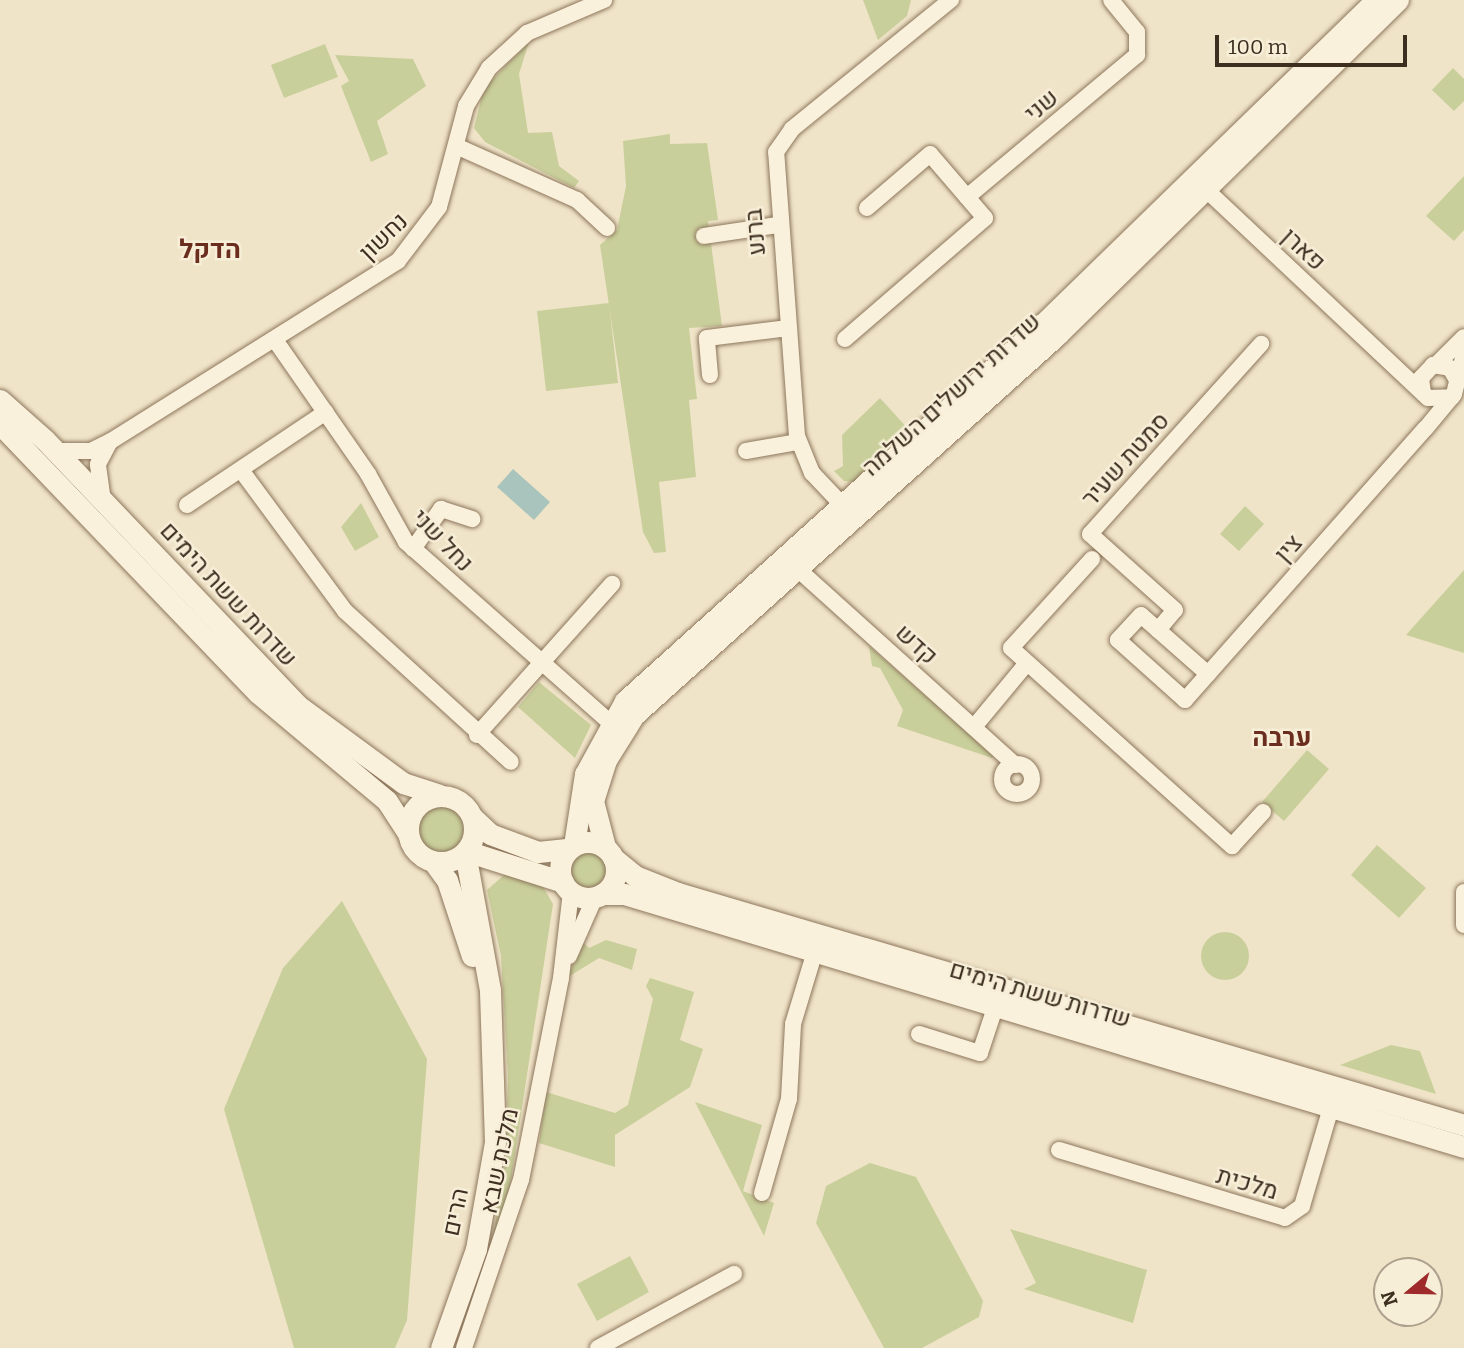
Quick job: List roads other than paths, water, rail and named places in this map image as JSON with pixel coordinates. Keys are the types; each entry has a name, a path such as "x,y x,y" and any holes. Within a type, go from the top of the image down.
{"main road":[{"name":"שדרות ירושלים השלמה","path":"572,847 583,783 616,728 1200,184 1372,6 1398,0"},
{"name":"שדרות ששת הימים","path":"0,400 56,451 297,705 407,785 439,795"},
{"name":"שדרות ששת הימים","path":"0,424 258,693 387,801 408,833"},
{"name":"שדרות ירושלים השלמה","path":"609,853 593,801 616,728"},
{"path":"439,795 461,802 473,818 494,836 538,852 572,847 609,853 615,877 599,895 567,887 508,860 465,852 433,861 416,851 408,833 415,808 439,795"},
{"path":"465,852 473,818"},
{"path":"567,887 561,862 572,847"},
{"name":"הרים","path":"442,1348 488,1197 494,1082 490,990 465,852"},
{"name":"שדרות ששת הימים","path":"609,853 660,887 816,945"},
{"path":"474,905 480,876 508,860"},
{"name":"הרים","path":"433,861 447,880 466,936 494,1082"},
{"name":"שדרות ששת הימים","path":"599,895 624,894 816,945 1334,1098 1464,1147"},
{"name":"שדרות ששת הימים","path":"1334,1098 1464,1125"}],"street":[{"name":"נחשון","path":"56,451 91,451 111,441 383,274 411,249 439,206 472,94 500,55 527,33 604,0"},
{"name":"שני","path":"967,197 1130,63 1140,47 1111,0"},
{"name":"ברנע","path":"850,512 812,473 798,442 774,169 782,140 948,1"},
{"path":"456,146 577,200 607,228"},
{"path":"845,339 985,218 930,154 867,208"},
{"name":"פארן","path":"1200,184 1425,395"},
{"path":"704,236 778,225"},
{"path":"710,374 707,338 788,328"},
{"path":"1426,428 1425,395 1421,378 1464,337"},
{"name":"נחל שני","path":"275,341 326,412 412,549 616,728"},
{"name":"סמטת שעיר","path":"1158,630 1175,610 1090,534 1261,344"},
{"name":"פארן","path":"1381,354 1433,365"},
{"name":"צין","path":"1158,630 1141,615 1118,640 1185,700 1426,428 1455,390 1464,354"},
{"path":"1425,395 1455,390 1450,368 1433,365"},
{"path":"187,505 326,412"},
{"path":"103,501 98,464 111,441"},
{"path":"746,451 798,442"},
{"path":"241,470 345,611 477,735 511,762"},
{"path":"412,549 441,509 472,519"},
{"path":"1092,559 1010,648 1232,846 1263,812"},
{"name":"קדש","path":"792,565 1016,765"},
{"path":"477,735 612,584"},
{"path":"1158,630 1208,674"},
{"path":"974,727 1027,663"},
{"name":"מלכת שבא","path":"464,1348 517,1198 561,978 567,887"},
{"path":"1464,892 1464,925"},
{"name":"מלכת שבא","path":"561,978 599,895"},
{"path":"762,1193 789,1099 791,1034 816,945"},
{"path":"919,1034 980,1053 998,999"},
{"name":"מלכית","path":"1059,1150 1285,1217 1302,1206 1334,1098"},
{"path":"598,1348 734,1274"}],"water":[{"path":"513,469 550,502 534,520 497,487"}],"district":[{"name":"הדקל","path":"210,250"},
{"name":"ערבה","path":"1282,738"}]}
